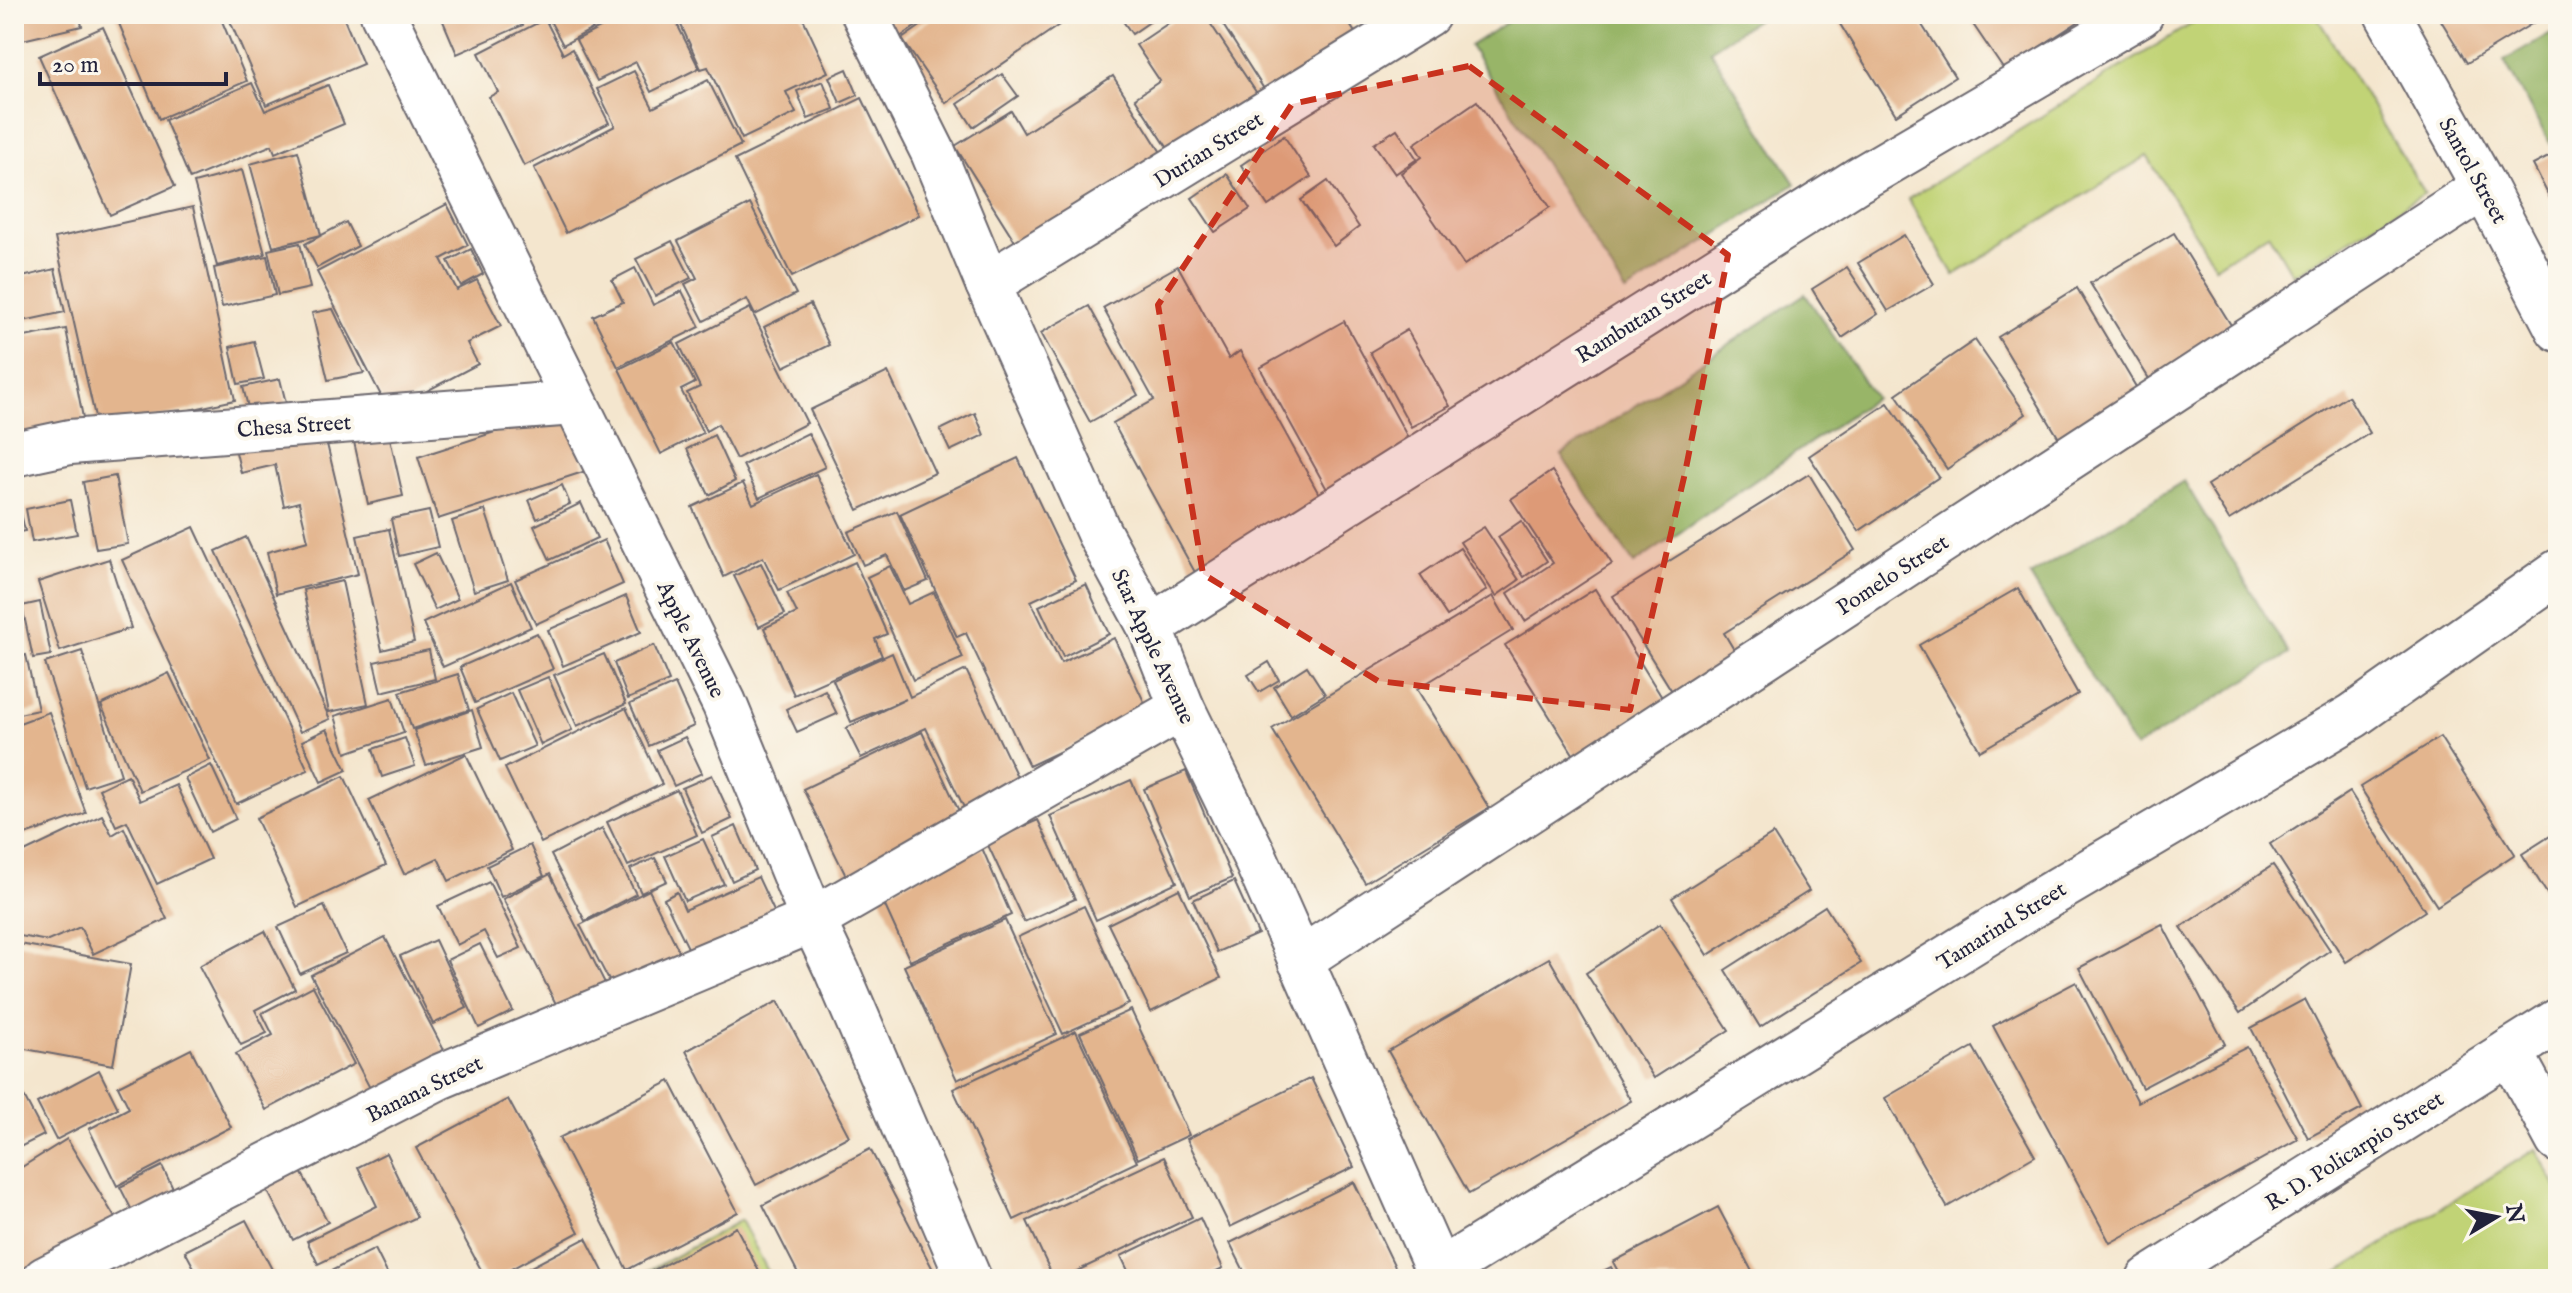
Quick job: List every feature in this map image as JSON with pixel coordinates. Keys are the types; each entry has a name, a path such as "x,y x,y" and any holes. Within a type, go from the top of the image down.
{"street":[{"name":"Apple Avenue","path":"383,14 724,703 813,920 969,1279"},
{"name":"Star Apple Avenue","path":"864,14 933,152 1099,533 1150,627 1182,708 1254,855 1441,1276"},
{"name":"Durian Street","path":"988,284 1428,14"},
{"name":"Rambutan Street","path":"1150,627 1858,180 2141,14"},
{"name":"Santol Street","path":"2387,14 2484,187 2558,329"},
{"name":"Pomelo Street","path":"1300,960 2484,187"},
{"name":"Chesa Street","path":"14,454 70,442 574,403"},
{"name":"Tamarind Street","path":"1441,1276 2039,901 2353,716 2558,572"},
{"name":"Banana Street","path":"45,1279 439,1077 813,920 1182,708"},
{"name":"R. D. Policarpio Street","path":"2149,1279 2558,1021"},
{"path":"2510,1051 2558,1140"}],"highlighted area":[{"path":"1469,66 1728,255 1685,473 1630,710 1378,681 1203,574 1158,305 1292,104"}],"green space":[{"path":"1520,14 1765,14 1710,50 1795,184 1626,292 1470,46"},
{"path":"2207,14 2315,14 2425,193 2293,275 2268,233 2215,266 2147,156 1954,275 1908,199"},
{"path":"2558,30 2558,138 2550,143 2504,61"},
{"path":"1805,294 1875,398 1634,564 1561,455"},
{"path":"2184,481 2289,654 2135,748 2030,576"},
{"path":"2536,1149 2558,1190 2558,1279 2327,1279"},
{"path":"741,1220 772,1279 634,1279"}],"building":[{"path":"14,14 79,14 82,26 14,42"},
{"path":"115,14 219,14 247,81 159,119"},
{"path":"227,14 342,14 363,64 266,105"},
{"path":"440,14 518,14 523,25 457,54"},
{"path":"558,14 592,14 598,26 563,45 549,19"},
{"path":"596,14 621,14 600,24"},
{"path":"628,14 672,14 699,68 651,92 636,62 597,81 576,40"},
{"path":"676,14 801,14 828,72 786,92 796,113 742,139 708,67 701,69"},
{"path":"884,14 934,14 900,37"},
{"path":"938,14 1052,14 1059,25 946,103 902,39"},
{"path":"1118,14 1161,14 1132,34"},
{"path":"1182,14 1204,14 1258,95 1171,153 1135,98 1160,81 1136,45"},
{"path":"1216,14 1291,14 1296,22 1308,14 1343,14 1363,45 1273,103"},
{"path":"1360,14 1401,14 1372,33"},
{"path":"1857,14 1915,14 1955,77 1896,115 1840,24"},
{"path":"1966,14 2081,14 2084,18 2004,70"},
{"path":"2437,14 2548,14 2467,63"},
{"path":"545,19 563,54 572,49 609,123 524,166 489,97 498,92 479,53"},
{"path":"103,27 175,186 110,215 39,56"},
{"path":"847,69 858,95 840,103 829,77"},
{"path":"634,71 653,108 708,80 741,145 566,233 534,168 615,126 597,89"},
{"path":"1002,74 1018,96 973,127 958,104"},
{"path":"1113,76 1167,162 1023,254 955,146 1011,111 1024,133"},
{"path":"823,81 834,109 808,119 797,91"},
{"path":"252,83 265,111 328,85 344,124 275,153 272,145 190,179 165,120"},
{"path":"862,98 919,215 792,277 735,160"},
{"path":"1477,101 1550,207 1464,265 1401,173 1422,157 1414,144"},
{"path":"1397,129 1417,159 1395,174 1374,144"},
{"path":"1284,136 1311,177 1268,206 1241,165"},
{"path":"298,151 321,235 273,247 250,164"},
{"path":"2558,152 2558,214 2533,165"},
{"path":"242,170 265,254 217,266 194,183"},
{"path":"1227,174 1250,209 1215,232 1192,198"},
{"path":"1328,181 1359,227 1334,246 1301,200"},
{"path":"447,204 468,245 441,259 457,290 477,280 501,326 467,343 478,364 389,411 317,272"},
{"path":"750,204 796,294 755,315 747,299 704,321 685,284 697,278 678,241"},
{"path":"193,207 235,400 98,430 55,238"},
{"path":"346,222 358,246 317,268 305,244"},
{"path":"2174,233 2239,338 2156,390 2090,283"},
{"path":"1904,235 1934,284 1888,311 1858,263"},
{"path":"672,241 691,278 655,296 636,259"},
{"path":"300,243 310,288 278,295 268,250"},
{"path":"471,249 483,274 461,286 448,261"},
{"path":"267,256 275,295 222,307 214,268"},
{"path":"1178,266 1229,359 1240,351 1325,505 1197,576 1113,423 1154,400 1103,308"},
{"path":"1847,267 1878,314 1842,338 1812,289"},
{"path":"635,268 653,305 682,291 700,327 618,367 593,316 623,302 612,280"},
{"path":"55,269 65,312 14,323 14,279"},
{"path":"2077,288 2142,397 2063,445 1998,337"},
{"path":"810,304 829,345 784,367 764,327"},
{"path":"1089,306 1138,395 1090,422 1041,333"},
{"path":"750,308 807,423 736,459 718,424 706,431 687,393 700,387 679,344"},
{"path":"333,309 364,373 328,380 312,313"},
{"path":"1344,321 1418,456 1334,502 1260,368"},
{"path":"66,329 84,423 18,437 14,417 14,339"},
{"path":"1407,330 1450,406 1411,427 1370,352"},
{"path":"1975,340 2026,414 1947,469 1896,394"},
{"path":"254,341 264,379 238,384 230,347"},
{"path":"674,342 695,383 681,390 703,433 661,454 619,369"},
{"path":"888,372 935,473 858,510 810,410"},
{"path":"280,379 288,411 251,419 243,387"},
{"path":"2348,396 2370,433 2229,520 2207,485"},
{"path":"1888,403 1939,477 1859,531 1809,456"},
{"path":"566,409 586,471 438,519 418,457"},
{"path":"975,413 984,435 950,451 940,430"},
{"path":"322,423 358,574 276,594 267,552 308,541 299,502 284,506 275,465 241,473 234,444"},
{"path":"387,425 403,496 368,504 352,433"},
{"path":"808,433 825,467 759,498 743,465"},
{"path":"714,435 735,481 709,495 687,449"},
{"path":"1018,458 1076,580 1031,601 1061,663 1114,638 1148,710 1029,766 966,633 957,637 900,514"},
{"path":"1552,471 1612,564 1525,621 1508,593 1553,563 1511,499"},
{"path":"816,474 854,554 779,590 763,557 724,577 692,507 743,483 753,504"},
{"path":"1809,474 1855,550 1724,633 1743,665 1680,704 1613,596"},
{"path":"115,476 128,544 96,549 83,482"},
{"path":"14,481 25,531 14,533"},
{"path":"562,485 570,504 537,519 529,500"},
{"path":"70,500 77,534 32,542 26,509"},
{"path":"581,503 597,538 550,560 534,526"},
{"path":"485,510 508,580 474,591 452,521"},
{"path":"429,511 438,547 399,556 391,519"},
{"path":"897,511 928,581 904,591 887,555 863,565 848,532"},
{"path":"1521,521 1547,561 1524,577 1498,537"},
{"path":"194,527 308,770 236,804 122,560"},
{"path":"1484,527 1519,580 1496,596 1460,542"},
{"path":"389,529 414,642 382,650 357,536"},
{"path":"246,537 330,719 300,732 216,551"},
{"path":"604,540 623,584 536,624 515,580"},
{"path":"1460,548 1487,590 1447,616 1420,575"},
{"path":"436,553 458,599 435,610 413,564"},
{"path":"109,559 131,628 60,651 38,582"},
{"path":"855,562 887,634 875,639 882,656 794,695 764,628 797,613 787,593"},
{"path":"761,563 785,614 759,627 734,576"},
{"path":"890,566 908,604 934,592 963,658 913,680 867,577"},
{"path":"342,581 368,704 329,712 303,590"},
{"path":"511,582 531,627 443,667 423,623"},
{"path":"1086,584 1109,634 1063,657 1039,606"},
{"path":"2018,588 2078,694 1980,751 1919,645"},
{"path":"1595,589 1674,717 1585,773 1505,645"},
{"path":"626,596 641,632 563,666 548,630"},
{"path":"1493,596 1513,630 1417,689 1489,808 1365,883 1272,729"},
{"path":"40,602 51,655 33,658 22,606"},
{"path":"537,633 553,669 475,703 460,667"},
{"path":"654,645 669,681 628,699 614,663"},
{"path":"429,650 435,679 381,692 374,662"},
{"path":"82,651 121,775 85,787 45,663"},
{"path":"892,653 910,697 966,670 1023,789 968,816 926,728 861,758 846,728 906,699 851,722 833,680"},
{"path":"604,654 626,704 577,726 554,675"},
{"path":"26,655 38,710 14,715 14,658"},
{"path":"1269,662 1279,680 1259,692 1248,675"},
{"path":"1307,666 1325,694 1291,715 1274,687"},
{"path":"169,673 210,760 140,791 101,705"},
{"path":"458,674 469,710 412,729 400,692"},
{"path":"548,677 572,730 541,745 517,690"},
{"path":"675,684 694,726 649,746 630,704"},
{"path":"825,690 837,714 797,732 786,709"},
{"path":"511,693 535,746 500,761 477,709"},
{"path":"392,698 404,733 346,753 335,716"},
{"path":"626,708 662,784 541,843 505,768"},
{"path":"472,710 483,747 426,765 414,730"},
{"path":"49,712 86,813 14,839 14,725"},
{"path":"327,729 347,770 321,782 302,741"},
{"path":"922,732 965,824 848,880 803,789"},
{"path":"685,737 702,773 674,786 657,750"},
{"path":"2440,737 2515,854 2437,906 2360,787"},
{"path":"405,738 415,766 382,777 373,749"},
{"path":"466,754 512,850 449,881 438,858 404,874 369,800"},
{"path":"211,765 236,819 210,832 185,778"},
{"path":"1186,771 1232,878 1190,896 1144,789"},
{"path":"128,775 140,801 176,785 210,859 157,884 127,821 116,826 99,789"},
{"path":"712,775 732,819 702,833 682,788"},
{"path":"344,776 386,865 297,907 256,818"},
{"path":"1131,780 1177,882 1096,920 1050,816"},
{"path":"677,790 697,835 628,866 607,822"},
{"path":"2350,792 2425,911 2346,962 2270,844"},
{"path":"102,815 112,835 124,828 167,919 93,954 80,927 48,941 14,935 14,857"},
{"path":"1038,820 1075,899 1024,922 987,843"},
{"path":"736,826 755,870 732,881 712,837"},
{"path":"602,828 636,894 585,921 551,855"},
{"path":"2558,831 2558,911 2522,854"},
{"path":"1773,834 1809,891 1708,955 1672,898"},
{"path":"703,839 724,884 685,901 665,856"},
{"path":"530,845 544,876 501,897 487,866"},
{"path":"982,848 1011,915 910,961 880,895"},
{"path":"655,858 667,881 641,893 630,869"},
{"path":"2273,865 2330,950 2240,1013 2181,927"},
{"path":"550,874 610,993 563,1018 503,899"},
{"path":"758,877 779,922 694,960 664,899 677,892 685,910"},
{"path":"1234,881 1258,934 1217,952 1193,900"},
{"path":"489,882 521,948 498,958 484,931 457,945 438,906"},
{"path":"1179,889 1221,978 1151,1012 1108,924"},
{"path":"649,890 684,961 616,994 580,925"},
{"path":"324,906 346,953 300,974 278,927"},
{"path":"1084,906 1129,1004 1063,1034 1018,937"},
{"path":"1825,906 1861,963 1760,1027 1725,970"},
{"path":"1005,920 1057,1034 957,1080 904,966"},
{"path":"1660,924 1729,1030 1654,1078 1586,973"},
{"path":"2162,924 2225,1044 2142,1088 2079,968"},
{"path":"265,931 295,989 255,1010 267,1033 241,1045 199,966"},
{"path":"385,937 447,1056 373,1094 311,975"},
{"path":"435,940 467,1008 433,1024 400,956"},
{"path":"14,943 131,964 113,1065 14,1047"},
{"path":"480,944 513,1011 479,1028 447,960"},
{"path":"1549,958 1631,1101 1469,1194 1388,1051"},
{"path":"2076,982 2138,1102 2247,1047 2298,1139 2110,1243 1993,1026"},
{"path":"313,986 354,1064 266,1110 236,1054 273,1035 262,1013"},
{"path":"2305,999 2362,1109 2308,1138 2251,1028"},
{"path":"778,1001 849,1136 756,1185 686,1051"},
{"path":"1131,1010 1189,1135 1138,1159 1080,1033"},
{"path":"1076,1031 1137,1162 1014,1220 953,1089"},
{"path":"1973,1047 2035,1156 1947,1207 1885,1098"},
{"path":"191,1049 231,1127 117,1186 89,1129 129,1108 118,1086"},
{"path":"99,1070 118,1108 56,1140 37,1103"},
{"path":"1311,1078 1354,1167 1230,1227 1187,1139"},
{"path":"670,1081 738,1212 627,1270 559,1138"},
{"path":"20,1089 44,1135 14,1150 14,1092"},
{"path":"508,1099 579,1232 493,1279 486,1279 416,1148"},
{"path":"67,1139 120,1226 35,1279 15,1279 14,1172"},
{"path":"870,1149 938,1279 801,1279 763,1205"},
{"path":"386,1153 417,1217 318,1264 307,1241 377,1206 358,1167"},
{"path":"1164,1157 1192,1217 1060,1279 1054,1279 1027,1221"},
{"path":"162,1166 181,1205 140,1226 120,1187"},
{"path":"298,1166 328,1222 293,1240 264,1184"},
{"path":"1354,1182 1397,1271 1381,1279 1248,1279 1230,1243"},
{"path":"1718,1207 1756,1279 1622,1279 1613,1262"},
{"path":"1200,1218 1223,1268 1199,1279 1132,1279 1121,1256"},
{"path":"246,1220 276,1277 200,1279 185,1251"},
{"path":"736,1227 763,1279 637,1279"},
{"path":"586,1238 607,1279 508,1279"},
{"path":"375,1249 390,1279 315,1279"},
{"path":"1611,1267 1617,1279 1587,1279"}]}
